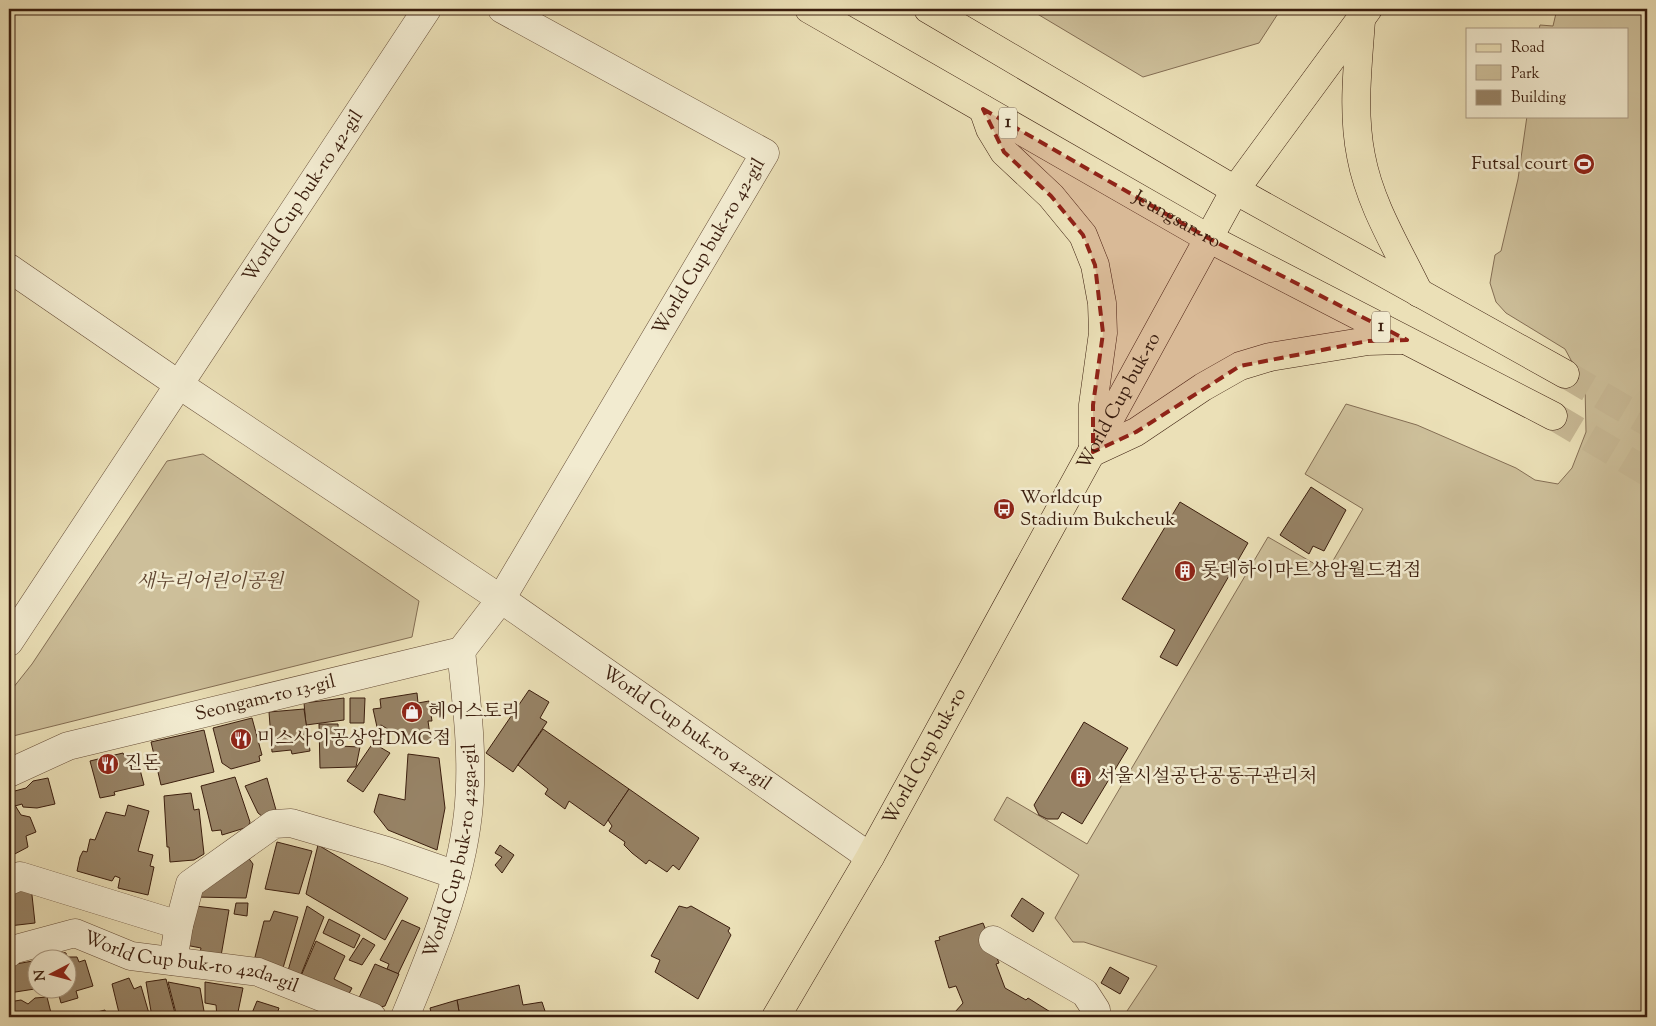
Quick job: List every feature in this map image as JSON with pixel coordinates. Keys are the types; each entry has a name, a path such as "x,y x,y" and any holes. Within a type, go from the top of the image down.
{"main road":[{"name":"Jeungsan-ro","path":"809,9 1208,238 1553,416"},
{"path":"928,9 1235,190 1565,374"},
{"path":"1364,14 1355,102 1361,157 1374,200 1419,293"},
{"name":"World Cup buk-ro","path":"776,1017 870,857 1235,190 1364,14"},
{"path":"983,108 990,130 1004,152 1051,196 1083,235 1095,266 1102,302 1103,333 1093,405 1093,452 1136,432 1203,387 1240,366 1270,357 1368,341 1407,340"}],"street":[{"name":"World Cup buk-ro 42-gil","path":"9,642 427,9"},
{"name":"World Cup buk-ro 42-gil","path":"501,599 765,153 502,9"},
{"name":"World Cup buk-ro 42-gil","path":"9,268 178,384 501,599 870,857"},
{"path":"461,651 501,599"},
{"name":"Seongam-ro 13-gil","path":"9,773 68,746 461,651"},
{"name":"World Cup buk-ro 42ga-gil","path":"405,1017 437,941 456,875 468,814 470,734 461,651"},
{"path":"173,961 179,926 190,884 274,824 292,823 387,851 456,875"},
{"path":"9,881 20,876 179,926"},
{"name":"World Cup buk-ro 42da-gil","path":"9,953 12,950 75,933 131,956 258,972 372,1017"},
{"path":"993,940 1085,993 1096,1010 1094,1017"}],"highlighted area":[{"path":"983,109 1208,238 1407,340 1368,341 1240,366 1136,432 1093,452 1093,405 1103,333 1095,265 1083,235 1051,196 1004,152"}],"green space":[{"path":"1029,9 1281,9 1259,43 1143,77"},
{"path":"1557,9 1647,9 1647,1017 1123,1017 1157,966 1084,942 1073,942 1055,918 1079,875 994,820 1007,797 1087,844 1268,537 1327,571 1363,509 1305,474 1346,404 1417,425 1516,468 1535,480 1558,484 1572,468 1586,432 1585,386 1565,349 1506,313 1496,302 1490,283 1495,255 1501,251 1518,179 1527,118 1628,118 1628,28 1539,28 1540,25 1553,26"},
{"name":"새누리어린이공원","path":"203,454 419,601 412,637 9,737 9,693 32,664 167,461"}],"building":[{"path":"1311,487 1346,510 1324,551 1313,546 1309,554 1280,535"},
{"name":"롯데하이마트상암월드컵점","path":"1180,502 1248,543 1177,666 1160,657 1175,630 1122,599"},
{"path":"529,690 549,702 540,718 547,722 513,772 486,753"},
{"path":"417,693 418,703 429,701 432,721 428,721 431,742 414,745 381,725 377,727 373,709 381,708 380,699"},
{"path":"344,698 344,720 306,725 304,703"},
{"path":"350,698 365,698 364,723 350,723"},
{"path":"304,709 310,751 292,754 291,750 272,752 269,712"},
{"path":"252,718 262,755 259,756 260,761 231,769 222,763 213,728"},
{"name":"서울시설공단공동구관리처","path":"1084,722 1128,748 1082,824 1062,812 1058,819 1047,819 1039,815 1034,805"},
{"path":"319,724 338,724 339,746 360,747 356,767 320,768"},
{"path":"543,729 629,789 604,826 569,801 565,809 545,794 548,789 518,765"},
{"path":"204,730 214,772 161,785 151,742"},
{"path":"373,743 390,753 363,792 347,781"},
{"path":"123,753 125,757 136,754 144,785 114,792 115,795 100,798 90,761"},
{"path":"408,754 439,758 445,808 437,850 388,830 374,812 379,794 405,800"},
{"path":"235,777 250,822 248,827 222,835 221,830 212,831 201,786"},
{"path":"48,778 55,804 37,808 23,807 22,804 15,806 11,792 26,788 33,781"},
{"path":"267,778 278,817 263,817 258,813 245,786"},
{"path":"629,789 699,838 679,870 673,865 667,872 649,860 646,864 624,845 625,842 609,831 612,826 608,820"},
{"path":"191,793 194,810 199,809 204,854 194,860 170,862 169,847 167,847 164,796"},
{"path":"13,802 21,815 30,817 36,832 26,836 28,847 9,857 9,804"},
{"path":"128,805 149,811 138,851 153,855 150,866 154,867 148,895 118,888 120,878 115,876 112,881 77,871 80,857 83,851 87,852 90,839 95,840 106,812 125,816"},
{"path":"277,842 312,851 299,894 265,889"},
{"path":"318,845 408,898 385,940 306,894"},
{"path":"500,845 514,855 502,873 495,865 502,857 495,853"},
{"path":"244,852 253,864 246,898 195,897"},
{"path":"31,886 35,923 9,926 9,889"},
{"path":"1022,898 1044,913 1033,932 1011,916"},
{"path":"236,903 248,903 247,916 234,914"},
{"path":"187,905 229,910 221,956 200,953 201,948 180,944"},
{"path":"307,906 324,917 300,977 287,974"},
{"path":"679,906 687,908 691,906 730,928 728,931 731,935 698,999 655,972 660,960 651,956"},
{"path":"274,911 298,917 283,968 255,957 264,921 270,921"},
{"path":"329,919 360,935 354,948 323,933"},
{"path":"402,920 420,928 398,974 387,969 389,964 380,960"},
{"path":"983,923 999,963 996,964 1005,988 1026,1000 1028,998 1052,1013 1051,1015 1055,1017 958,1017 955,1012 963,1003 956,986 949,988 935,941 940,940 939,937"},
{"path":"363,938 375,945 362,965 349,960"},
{"path":"316,941 345,956 334,979 352,988 344,1003 298,983"},
{"path":"78,960 79,962 85,960 93,986 78,990"},
{"path":"28,962 28,990 9,993 11,965"},
{"path":"375,964 399,974 385,1006 371,1009 357,1002"},
{"path":"1110,967 1129,978 1120,994 1101,983"},
{"path":"129,978 134,989 141,986 150,1017 120,1017 112,984"},
{"path":"166,979 176,1017 152,1017 146,982"},
{"path":"168,982 200,988 205,1017 177,1017"},
{"path":"205,982 243,988 238,1012 217,1017 216,1005 205,1003"},
{"path":"519,985 523,1005 542,1002 547,1017 460,1017 457,1000"},
{"path":"35,998 47,998 52,1017 9,1017 9,1002 21,1000 28,1004"},
{"path":"60,998 78,998 61,1003"},
{"path":"457,1000 460,1017 432,1017 430,1008"},
{"path":"257,1001 279,1008 276,1017 243,1017 252,1013"},
{"path":"105,1010 107,1017 78,1017"}],"tunnel":[{"path":"1565,374 1647,422"},
{"path":"1553,416 1647,472"}],"place":[{"name":"Futsal court","path":"1584,164"},
{"name":"Worldcup Stadium Bukcheuk","path":"1004,509"},
{"name":"롯데하이마트상암월드컵점","path":"1185,571"},
{"name":"헤어스토리","path":"412,712"},
{"name":"미스사이공상암DMC점","path":"241,739"},
{"name":"진돈","path":"108,764"},
{"name":"서울시설공단공동구관리처","path":"1081,777"}]}
